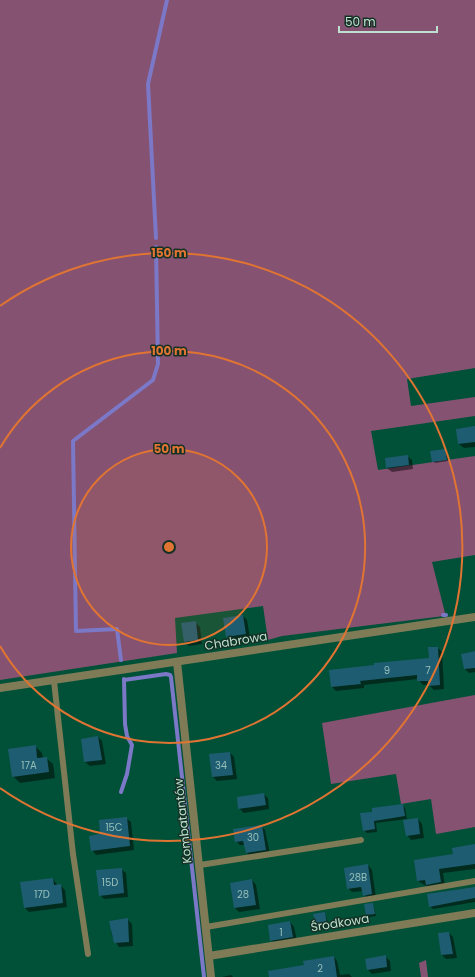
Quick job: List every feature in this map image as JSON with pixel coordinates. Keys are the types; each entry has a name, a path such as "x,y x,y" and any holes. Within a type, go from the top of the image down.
{"street":[{"name":"Chabrowa","path":"0,688 475,617"},
{"name":"Kombatantów","path":"177,662 211,977"},
{"name":"Środkowa","path":"209,956 475,913"}],"lane":[{"path":"54,681 73,854 88,954"},
{"path":"200,865 361,840"},
{"path":"206,927 475,881"}],"shaded area":[{"path":"0,0 475,0 475,368 407,379 411,406 475,397 475,416 371,431 378,470 475,456 475,555 432,562 445,613 444,616 282,636 268,640 263,606 175,618 177,653 0,680"},
{"path":"475,695 475,827 436,834 431,799 401,804 396,774 331,784 322,723"},
{"path":"426,960 428,977 421,977 419,963"}],"building":[{"path":"475,426 475,442 458,444 456,429"},
{"path":"445,449 447,460 432,462 430,451"},
{"path":"408,455 409,465 386,468 385,458"},
{"path":"243,615 246,634 226,637 223,618"},
{"path":"196,621 198,640 184,642 181,623"},
{"path":"428,647 438,647 440,685 428,686 428,681 417,681 417,675 360,681 361,684 331,687 329,670 374,665 374,663 429,658"},
{"path":"475,651 475,668 464,669 461,654"},
{"path":"98,736 102,760 84,762 81,739"},
{"path":"36,745 37,758 47,757 49,772 12,777 8,749"},
{"path":"230,752 233,775 212,777 209,754"},
{"path":"264,793 266,805 238,809 237,797"},
{"path":"403,804 405,816 374,821 375,829 363,831 360,813 372,812 372,808"},
{"path":"127,817 130,846 91,851 89,836 100,834 99,820"},
{"path":"418,818 420,834 406,836 403,820"},
{"path":"262,825 266,850 246,853 243,841 235,842 233,829"},
{"path":"475,844 475,864 439,869 441,882 426,885 425,880 417,881 414,860 453,854 452,848"},
{"path":"368,864 372,894 363,896 361,887 347,889 344,868"},
{"path":"122,868 124,893 99,896 96,870"},
{"path":"53,878 54,885 61,884 63,903 24,908 20,882"},
{"path":"252,879 256,905 234,908 230,883"},
{"path":"475,887 475,898 429,907 427,894"},
{"path":"373,903 375,914 366,915 364,904"},
{"path":"325,912 327,924 316,926 313,914"},
{"path":"128,918 129,942 114,943 109,921"},
{"path":"290,921 293,937 270,941 268,925"},
{"path":"449,932 453,954 441,955 438,933"},
{"path":"386,955 387,967 367,970 365,959"},
{"path":"334,956 337,977 269,977 268,971 304,965 303,961"}],"waterway":[{"path":"156,238 148,84 167,0"},
{"path":"121,660 117,629 76,631 73,441 153,380 158,364 156,247"},
{"path":"124,680 166,674 170,675 171,677 204,977"},
{"path":"121,792 127,774 132,745 127,736 125,724 124,679"}]}
